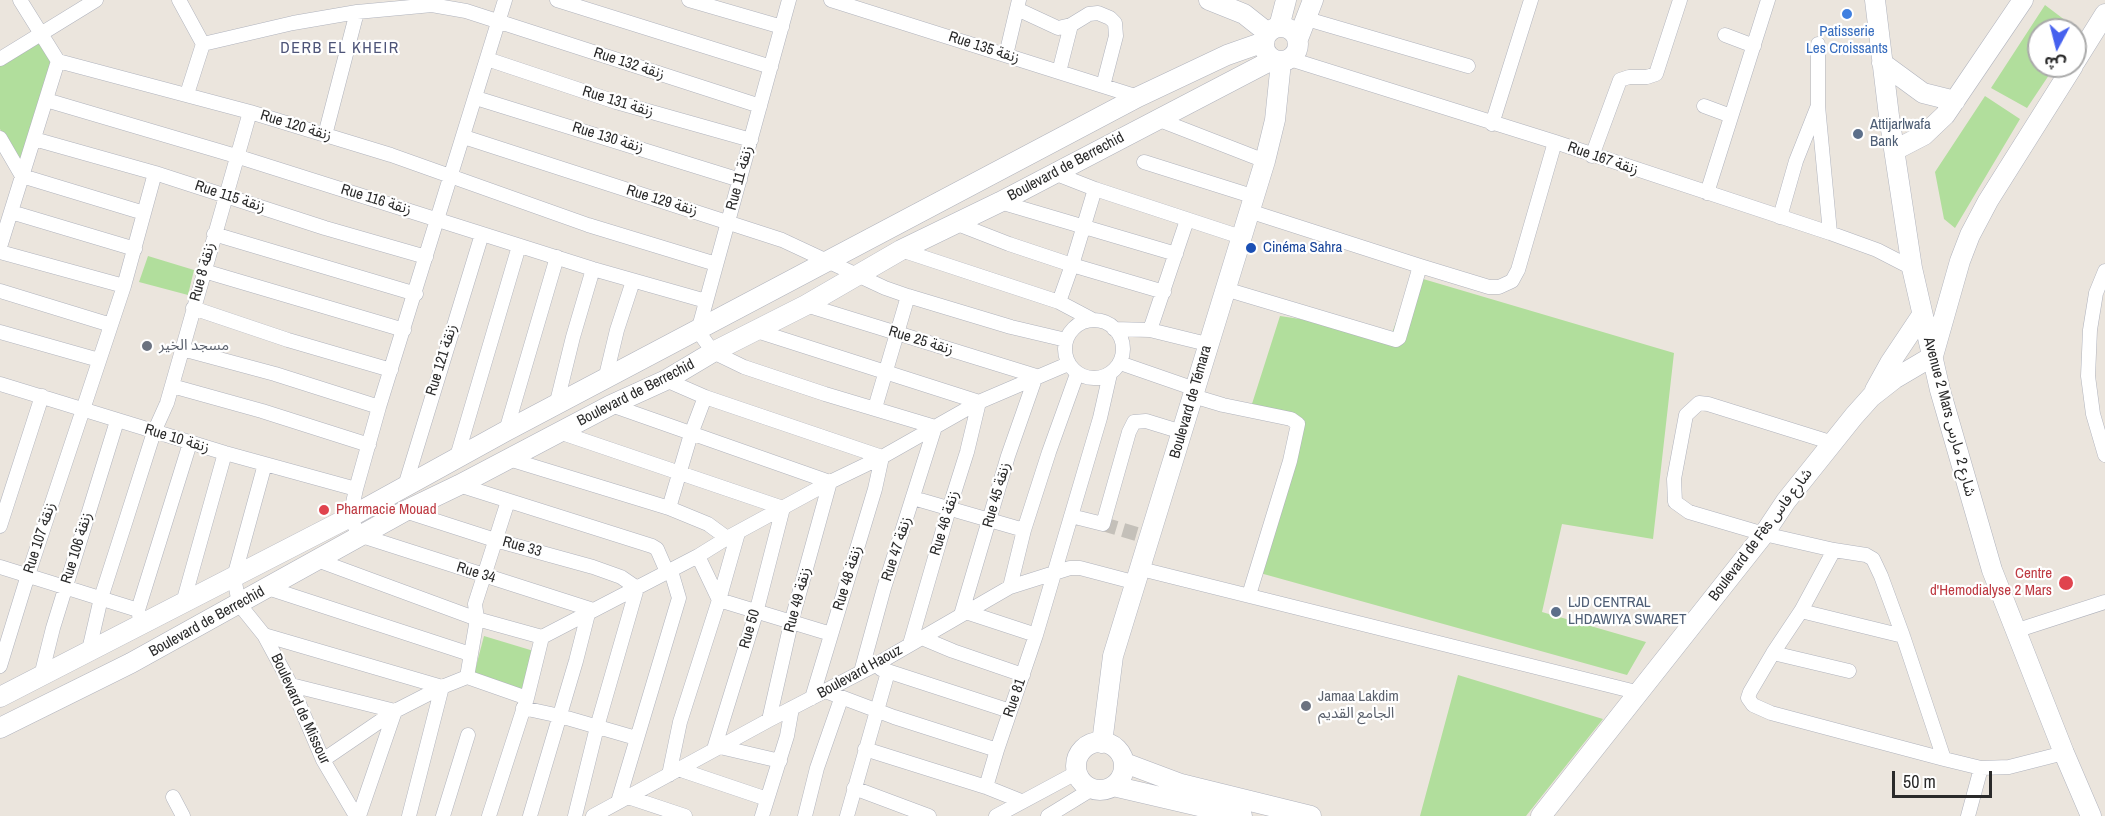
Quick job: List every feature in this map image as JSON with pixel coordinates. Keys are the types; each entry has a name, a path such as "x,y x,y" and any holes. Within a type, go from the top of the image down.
{"street":[{"path":"0,247 58,61 20,0"},
{"path":"0,59 96,0"},
{"path":"179,0 203,44 187,94"},
{"path":"359,536 350,517 356,489 505,0"},
{"path":"557,0 771,67"},
{"path":"689,0 782,27"},
{"name":"Rue 11 زنقة","path":"698,331 789,0"},
{"name":"Rue 135 زنقة","path":"831,0 1138,97"},
{"path":"1209,0 1244,14 1276,47 1297,52 1298,39 1310,9 1468,66"},
{"name":"Boulevard de Témara","path":"1102,743 1113,656 1265,161 1275,120 1276,47 1286,0"},
{"path":"1492,124 1531,0"},
{"path":"1592,156 1620,80 1656,74 1680,0"},
{"path":"1707,194 1768,0"},
{"name":"Avenue 2 Mars شارع 2 مارس","path":"1875,0 1912,268 1940,390 1992,570 2091,816"},
{"path":"1895,150 1924,135 1946,115 2023,0"},
{"name":"Rue 132 زنقة","path":"203,44 293,23 420,2 466,10 760,105"},
{"path":"1006,55 1018,5 1058,28 1071,25 1089,14 1105,15 1115,23 1115,44 1103,86"},
{"path":"325,135 357,12"},
{"path":"2087,45 2103,23"},
{"path":"1059,72 1071,25"},
{"path":"1725,35 1754,45"},
{"path":"1818,44 1818,106 1830,233"},
{"name":"Boulevard de Berrechid","path":"0,697 89,650 139,617 183,603 350,517 1138,97 1227,55 1276,47"},
{"name":"Boulevard de Berrechid","path":"0,728 131,663 405,511 611,405 666,380 713,352 806,305 902,250 1000,202 1157,119 1276,47"},
{"name":"Rue 167 زنقة","path":"1276,47 1492,124 1555,142 1830,233 1876,250 1912,268"},
{"name":"Rue 131 زنقة","path":"487,59 616,102 751,140"},
{"name":"Rue 120 زنقة","path":"58,61 187,94 391,155 588,225 716,264"},
{"path":"1882,63 1923,93 1955,101"},
{"path":"1933,356 1960,261 1970,235 1988,201 2065,78"},
{"name":"Rue 130 زنقة","path":"476,98 740,180"},
{"name":"Rue 116 زنقة","path":"46,100 236,156 633,282 706,301"},
{"path":"1704,106 1731,116"},
{"path":"1780,218 1796,161 1818,106"},
{"name":"Rue 8 زنقة","path":"89,650 102,598 154,432 167,403 250,112"},
{"path":"1157,119 1265,161"},
{"name":"Rue 129 زنقة","path":"464,137 782,240 856,275 908,296 1011,327 1066,340"},
{"path":"0,138 22,176 144,213"},
{"name":"Rue 115 زنقة","path":"34,139 155,173 426,257"},
{"path":"1144,162 1420,266 1489,287 1499,287 1512,281 1518,270 1555,142"},
{"name":"Rue 107 زنقة","path":"0,666 81,411 124,286 155,173"},
{"path":"1054,173 1240,237"},
{"path":"1059,302 1095,189"},
{"path":"1000,202 1176,254"},
{"path":"11,212 135,249"},
{"path":"1150,330 1187,220"},
{"path":"955,223 1072,265 1164,292"},
{"path":"214,234 416,294"},
{"name":"Rue 121 زنقة","path":"405,486 482,234"},
{"path":"456,460 519,246"},
{"path":"317,560 477,619 542,637 669,572 783,507 882,457 979,402 1036,376 1073,369 1092,378 1099,378 1115,368 1123,348 1120,338 1107,323 1093,320 1059,302 902,250"},
{"path":"0,252 124,286"},
{"path":"506,432 557,257"},
{"path":"1225,289 1396,340 1399,338 1420,266"},
{"path":"556,406 593,269"},
{"path":"204,271 404,330"},
{"path":"2105,271 2096,293 2090,330 2088,376 2093,414 2105,455"},
{"path":"605,380 617,330 633,282"},
{"path":"0,291 111,325"},
{"path":"875,408 884,371 908,296"},
{"name":"Rue 25 زنقة","path":"806,305 1036,376"},
{"path":"193,308 391,370"},
{"name":"Boulevard de Fès شارع فاس","path":"1542,816 1764,534 1785,501 1871,397 1890,363 1922,315"},
{"path":"1010,587 1024,530 1073,369 1064,352 1066,340 1075,327 1085,321 1093,320"},
{"path":"1114,329 1150,330 1207,344"},
{"path":"698,331 713,352 772,376 936,427"},
{"path":"757,331 979,402"},
{"path":"0,332 99,360"},
{"path":"182,349 275,374 380,407"},
{"name":"Boulevard de Fès شارع فاس","path":"1871,397 1894,379 1933,356"},
{"path":"1115,368 1194,393 1223,405 1291,419 1298,424 1290,462 1249,596"},
{"name":"Rue 81","path":"986,787 1036,635 1115,368"},
{"name":"Rue 45 زنقة","path":"964,614 1008,456 1036,376"},
{"path":"666,380 705,397 882,457"},
{"path":"172,386 262,411 369,445"},
{"name":"Rue 10 زنقة","path":"1,389 42,396 81,411 356,489"},
{"path":"0,526 42,396"},
{"path":"669,508 691,434 705,397"},
{"name":"Rue 46 زنقة","path":"916,641 979,402"},
{"path":"1833,442 1699,403 1686,415 1674,479 1675,502 1689,512 1764,534 1866,555 1872,559 1881,576 1903,636 1944,759"},
{"path":"611,405 830,482"},
{"name":"Rue 106 زنقة","path":"41,676 52,628 117,420"},
{"path":"1071,516 1103,524 1129,432 1134,422 1146,421 1182,432"},
{"name":"Rue 47 زنقة","path":"861,672 884,588 936,427"},
{"path":"559,432 783,507"},
{"path":"0,567 102,598 139,617 190,442"},
{"path":"183,603 225,453"},
{"name":"Rue 48 زنقة","path":"812,698 875,489 882,457"},
{"path":"509,459 669,508 733,535"},
{"path":"239,604 234,577 265,464"},
{"name":"Rue 49 زنقة","path":"769,720 791,622 830,482"},
{"path":"459,485 657,549 679,598 636,738 623,799 685,816"},
{"path":"913,498 1024,530"},
{"path":"467,677 477,619 475,604 508,501"},
{"name":"Rue 50","path":"717,748 756,613 783,507"},
{"name":"Rue 33","path":"405,511 610,573 637,588"},
{"path":"733,535 719,600 680,722 674,772 767,799"},
{"name":"Rue 34","path":"359,536 485,575 590,612"},
{"path":"1834,550 1801,611 1750,692 1748,698 1753,705 1771,713 1981,768 2009,767 2064,753"},
{"path":"698,556 719,600 831,634"},
{"name":"Boulevard Haouz","path":"593,816 875,665 1010,587 1070,568 1139,576 1249,596 1640,693"},
{"path":"268,588 470,654"},
{"path":"574,816 637,588"},
{"path":"2015,631 2105,602"},
{"name":"Boulevard de Missour","path":"239,604 264,635 291,686 323,760 357,816"},
{"path":"1801,611 1903,636"},
{"path":"530,816 590,612"},
{"path":"964,614 1036,635"},
{"path":"264,635 442,687"},
{"path":"489,816 525,703 542,637"},
{"path":"916,641 1023,675"},
{"path":"1773,653 1849,671"},
{"path":"875,665 888,672 1010,711"},
{"path":"847,816 888,672"},
{"path":"323,760 395,711 467,677 560,716 636,738"},
{"path":"291,686 395,711"},
{"path":"409,816 442,687"},
{"path":"825,691 841,699 997,750"},
{"path":"805,816 817,768 841,699"},
{"path":"762,816 787,736 792,708"},
{"path":"357,816 395,711"},
{"path":"442,816 468,735"},
{"path":"1242,816 1113,786 1092,789 1084,785 1076,773 1077,759 1084,748 1102,743 1117,750 1125,763 1181,784 1264,811 1311,816"},
{"path":"717,748 780,761"},
{"path":"865,749 986,787 1021,801"},
{"path":"1113,786 1122,777 1125,763"},
{"path":"1968,816 1981,768"},
{"path":"996,816 1076,773"},
{"path":"854,788 929,816"},
{"path":"1054,815 1092,789"},
{"path":"173,797 183,816"}],"green space":[{"path":"2045,5 2062,18 2037,18"},
{"path":"2027,33 2027,78 2047,78 2027,108 1991,88"},
{"path":"38,40 52,64 20,161 0,129 0,63"},
{"path":"1985,96 2020,119 1955,228 1944,219 1935,172"},
{"path":"148,256 194,270 188,295 139,282"},
{"path":"1413,276 1674,353 1653,539 1562,524 1542,612 1646,642 1627,675 1260,573 1298,420 1251,407 1280,316 1392,333"},
{"path":"484,636 537,652 523,694 473,678"},
{"path":"1458,675 1603,719 1526,816 1420,816"}],"tunnel":[{"path":"1103,524 1150,538"}],"place":[{"name":"Patisserie Les Croissants","path":"1847,14"},
{"name":"Attijarlwafa Bank","path":"1858,134"},
{"name":"Cinéma Sahra","path":"1251,248"},
{"name":"مسجد الخير","path":"147,346"},
{"name":"Pharmacie Mouad","path":"324,510"},
{"name":"Centre d'Hemodialyse 2 Mars","path":"2066,583"},
{"name":"LJD CENTRAL LHDAWIYA SWARET","path":"1556,612"},
{"name":"Jamaa Lakdim الجامع القديم","path":"1306,706"}],"district":[{"name":"DERB EL KHEIR","path":"340,49"}]}
